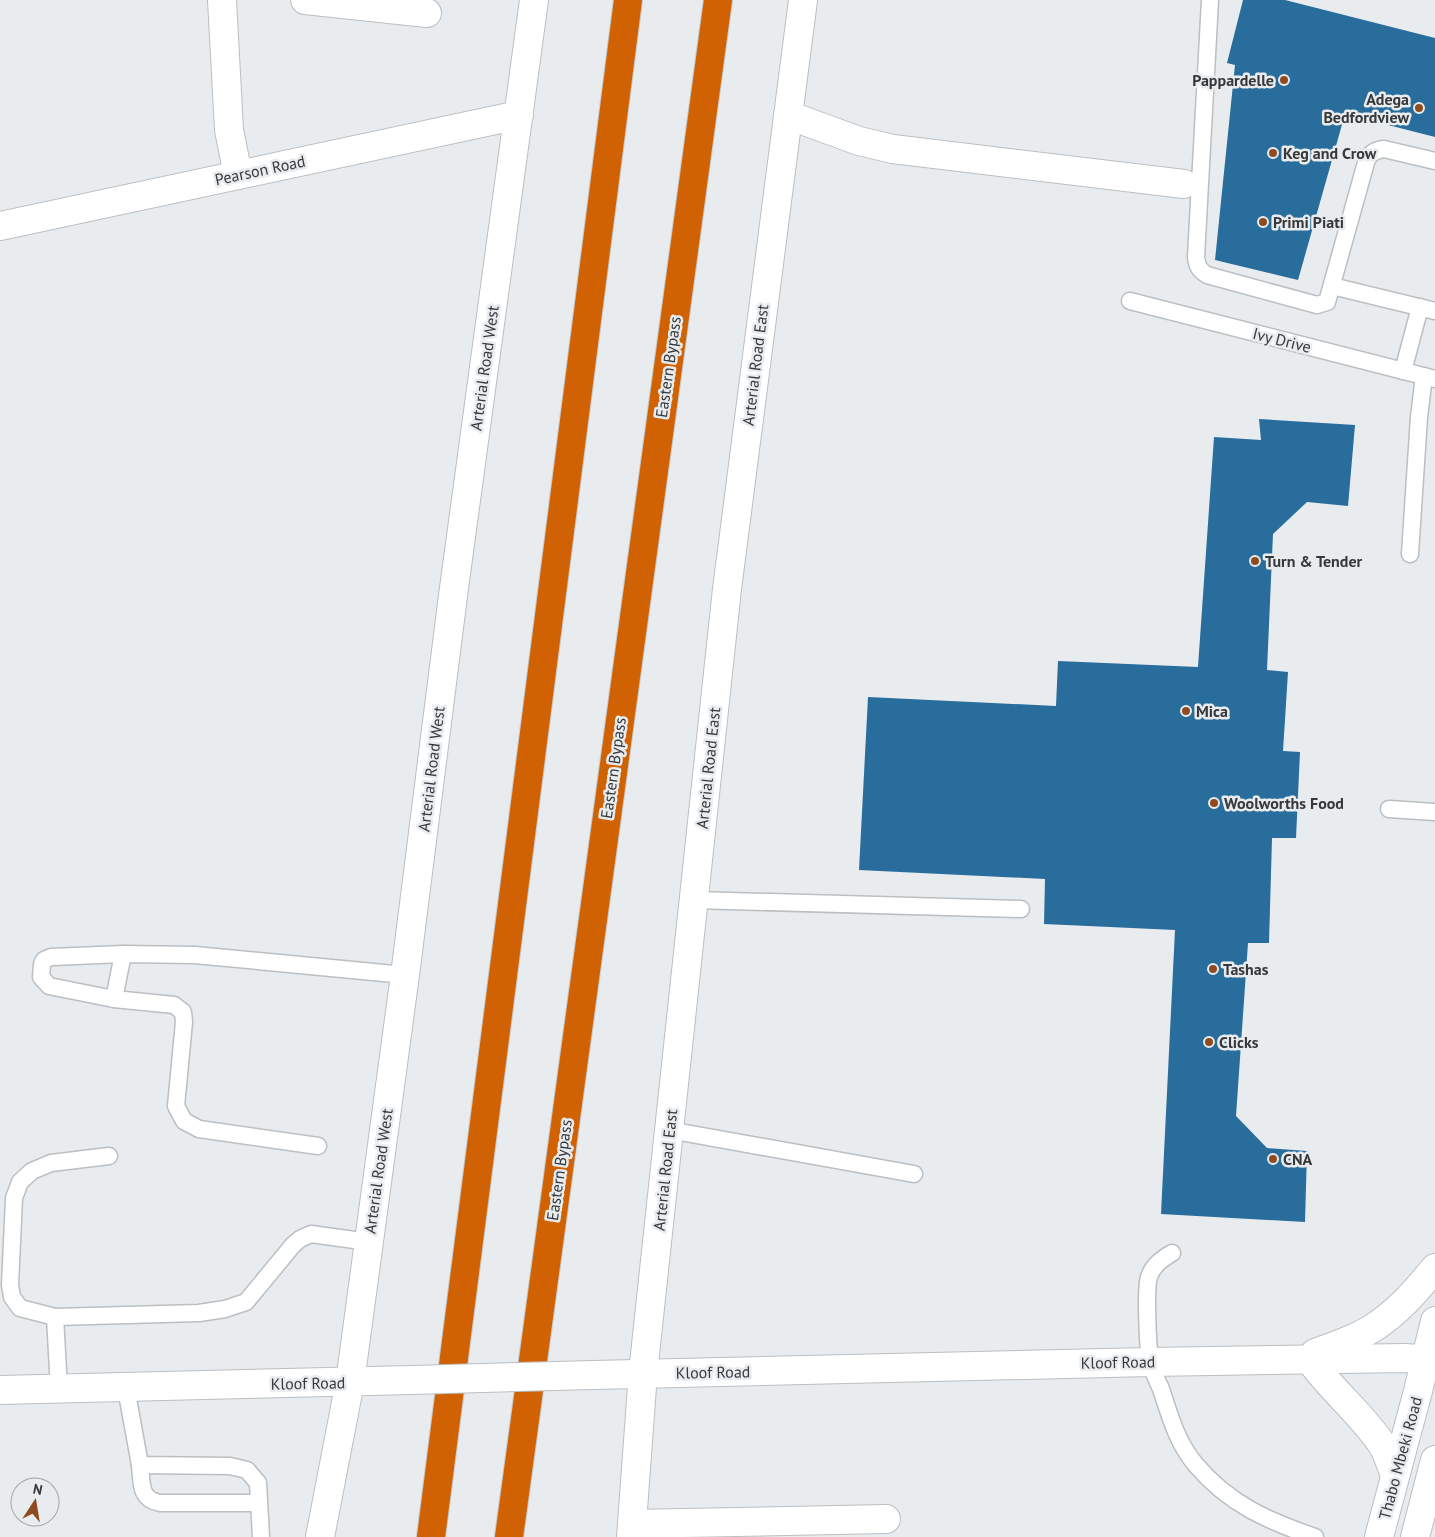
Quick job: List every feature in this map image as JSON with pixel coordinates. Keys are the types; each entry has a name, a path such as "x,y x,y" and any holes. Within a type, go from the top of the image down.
{"highway":[{"path":"431,1537 628,0"},
{"name":"Eastern Bypass","path":"509,1537 718,0"},
{"path":"514,1537 515,1490"}],"street":[{"path":"222,0 229,130 238,175"},
{"path":"305,0 427,13"},
{"name":"Arterial Road West","path":"320,1537 350,1382 405,975 454,588 534,0"},
{"name":"Arterial Road East","path":"631,1530 643,1373 727,589 803,0"},
{"name":"Pearson Road","path":"0,226 519,115"},
{"path":"788,115 859,140 893,149 1184,184"},
{"path":"1395,1475 1384,1447 1356,1411 1303,1360 1372,1328 1397,1310 1435,1268"},
{"name":"Thabo Mbeki Road","path":"1379,1537 1395,1475 1431,1359 1435,1321"},
{"name":"Kloof Road","path":"0,1390 1150,1362 1431,1359"},
{"path":"1415,1537 1434,1464"},
{"path":"631,1530 886,1519"}],"lane":[{"path":"1210,0 1196,257 1200,271 1207,275 1317,305 1327,302 1367,159 1377,150 1384,150 1435,161"},
{"path":"1332,286 1427,309 1402,371"},
{"name":"Ivy Drive","path":"1130,301 1430,378"},
{"path":"1410,554 1418,417 1430,378"},
{"path":"1389,809 1435,812"},
{"path":"694,900 1022,909"},
{"path":"318,1146 199,1129 184,1121 176,1106 184,1022 183,1012 174,1006 114,998 49,986 41,977 44,960 51,957 123,954 195,955 405,975"},
{"path":"114,998 123,954"},
{"path":"669,1130 914,1174"},
{"path":"108,1156 51,1163 32,1171 20,1182 14,1198 10,1285 12,1297 20,1308 55,1317 199,1312 225,1309 246,1302 300,1239 311,1234 369,1242"},
{"path":"1172,1253 1154,1267 1149,1277 1147,1291 1150,1362 1179,1441 1195,1464 1216,1485 1273,1530 1315,1537"},
{"path":"55,1317 58,1389"},
{"path":"126,1388 144,1494 151,1501 160,1503 259,1503"},
{"path":"140,1465 230,1466 247,1470 258,1484 261,1537"}],"building":[{"path":"1243,0 1285,0 1435,38 1435,137 1345,114 1298,280 1215,260 1235,65 1227,63"},
{"path":"1259,419 1355,425 1348,506 1307,502 1273,534 1267,670 1288,672 1283,751 1300,752 1296,838 1272,838 1269,943 1248,943 1236,1116 1267,1148 1307,1151 1305,1222 1161,1214 1175,930 1044,924 1045,879 859,870 868,697 1056,706 1058,661 1198,667 1214,437 1261,440"}],"place":[{"name":"Pappardelle","path":"1284,80"},
{"name":"Adega Bedfordview","path":"1419,108"},
{"name":"Keg and Crow","path":"1273,153"},
{"name":"Primi Piati","path":"1263,222"},
{"name":"Turn & Tender","path":"1255,561"},
{"name":"Mica","path":"1186,711"},
{"name":"Woolworths Food","path":"1214,803"},
{"name":"Tashas","path":"1213,969"},
{"name":"Clicks","path":"1209,1042"},
{"name":"CNA","path":"1273,1159"}]}
